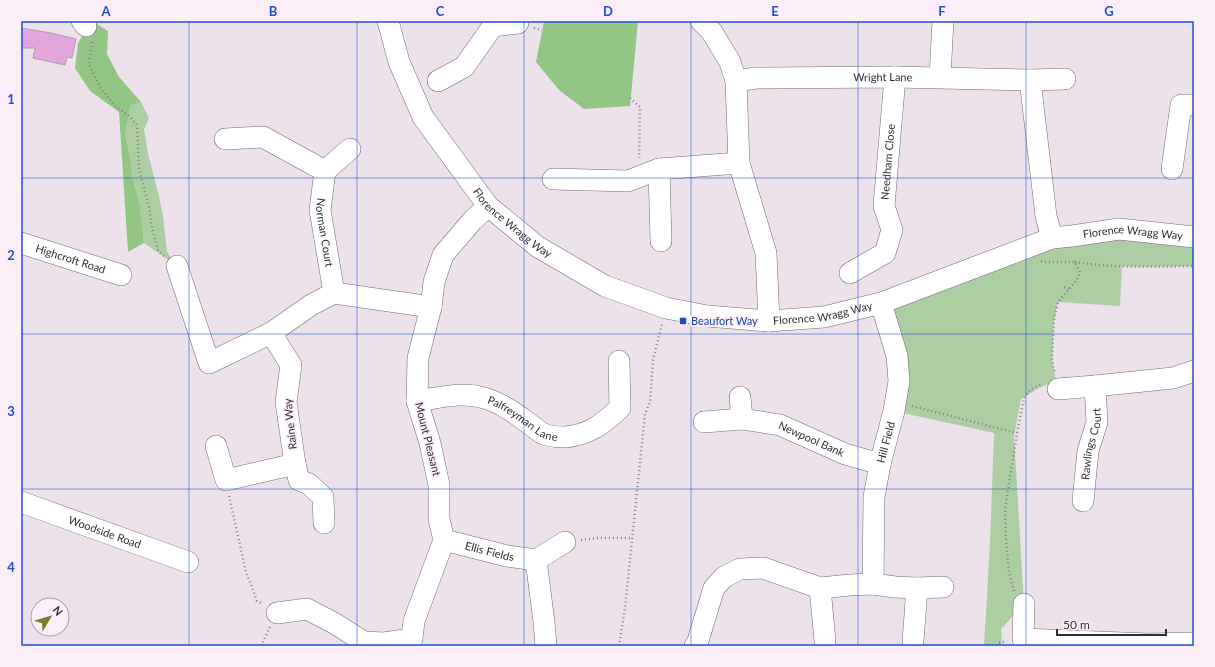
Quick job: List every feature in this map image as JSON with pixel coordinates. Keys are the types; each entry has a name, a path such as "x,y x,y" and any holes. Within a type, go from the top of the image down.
{"street":[{"name":"Florence Wragg Way","path":"388,21 399,62 423,117 488,206 538,247 598,282 605,286 666,308 707,316 769,321 824,316 881,303 1052,238 1119,229 1194,237"},
{"path":"701,21 712,32 730,62 736,81 739,163 766,253 769,321"},
{"path":"940,77 942,21"},
{"path":"438,81 464,67 492,24 518,22"},
{"name":"Wright Lane","path":"736,81 756,78 896,77 1030,80 1065,79"},
{"name":"Needham Close","path":"850,273 885,253 892,230 884,206 896,77"},
{"path":"1030,80 1046,216 1052,238"},
{"path":"1172,169 1180,105 1194,106"},
{"path":"225,140 263,136 325,171 350,149"},
{"path":"553,179 628,181 659,169 739,163"},
{"path":"659,169 661,241"},
{"name":"Norman Court","path":"325,171 320,210 334,294"},
{"name":"Mount Pleasant","path":"444,540 439,519 439,485 430,443 417,401 418,358 431,307 434,282 443,255 472,221 488,206"},
{"name":"Highcroft Road","path":"21,244 121,275"},
{"path":"177,266 209,363 271,333 312,305 334,294 431,307"},
{"name":"Hill Field","path":"873,584 874,497 880,464 894,411 899,380 897,356 881,303"},
{"name":"Raine Way","path":"226,480 294,464 286,402 291,365 271,333"},
{"name":"Palfreyman Lane","path":"417,401 463,394 483,397 508,408 544,434 557,438 576,436 594,429 608,419 624,411 619,361"},
{"path":"1058,389 1174,378 1194,371"},
{"name":"Rawlings Court","path":"1083,501 1088,451 1097,422 1095,386"},
{"path":"740,397 742,419"},
{"name":"Newpool Bank","path":"704,422 742,419 780,425 845,454 880,464"},
{"path":"216,446 226,480"},
{"path":"294,464 299,480 309,484 323,497 324,523"},
{"name":"Woodside Road","path":"21,502 188,562"},
{"path":"277,613 307,609 334,623 364,642 384,643 412,639 414,621 444,540"},
{"name":"Ellis Fields","path":"444,540 507,556 536,560"},
{"path":"546,646 536,560 565,542"},
{"path":"695,646 697,644 714,588 724,577 740,569 763,568 820,588 873,584 917,588 943,587"},
{"path":"820,588 824,641"},
{"path":"913,641 917,588"},
{"path":"1024,604 1023,639 1148,644 1194,643"}],"path":[{"path":"84,24 92,41 89,64 100,87 114,104 129,116 137,125 139,169 158,250 177,266"},
{"path":"630,98 640,107 638,177"},
{"path":"1038,260 1045,262 1076,262 1143,267 1194,266"},
{"path":"1058,389 1052,360 1054,320 1058,302 1077,280 1080,272 1076,262"},
{"path":"1064,287 1069,289"},
{"path":"619,646 633,538 645,414 650,402 653,360 666,308"},
{"path":"1024,604 1016,598 1009,572 1006,539 1005,509 1016,433 1024,398 1031,389 1048,381 1058,389"},
{"path":"895,401 1016,433"},
{"path":"226,480 246,572 257,601 277,613"},
{"path":"565,542 597,538 633,538"}],"green space":[{"path":"92,21 108,31 107,54 119,77 141,102 131,105 125,133 133,179 140,207 144,243 128,252 119,112 90,91 75,68 78,43"},
{"path":"544,21 638,21 630,106 584,109 559,90 536,62"},
{"path":"141,102 149,118 144,129 148,154 163,216 167,252 177,266 144,243 140,208 125,133 131,105"},
{"path":"1072,236 1194,237 1194,266 1122,266 1120,306 1058,302 1054,320 1052,360 1056,381 1039,388 1021,399 1014,436 1024,604 1001,629 1002,646 984,646 994,433 894,411 881,303"}],"building":[{"path":"21,28 76,39 72,58 67,57 65,65 33,58 35,48 21,48"}],"place":[{"name":"Beaufort Way","path":"683,321"}]}
